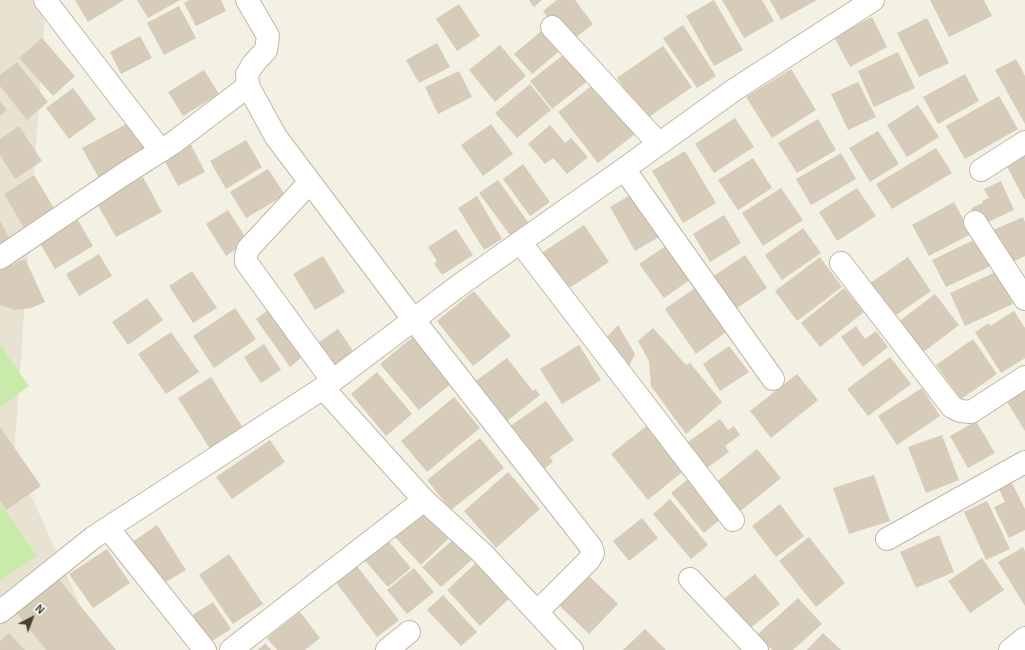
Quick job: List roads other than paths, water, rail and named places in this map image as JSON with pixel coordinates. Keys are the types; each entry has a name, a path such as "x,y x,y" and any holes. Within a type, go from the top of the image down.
{"street":[{"path":"45,0 161,151"},
{"path":"247,0 268,36 266,50 254,63 247,74 248,86 276,136 413,319 592,547 593,553 589,560 538,612"},
{"path":"0,612 94,537 328,384 413,319 734,90 873,0"},
{"path":"552,27 659,144"},
{"path":"0,258 124,174 161,151 248,86"},
{"path":"981,170 1025,142"},
{"path":"624,169 773,378"},
{"path":"310,182 248,249 246,262 328,384 424,500 482,554 572,650"},
{"path":"974,222 1025,298"},
{"path":"520,242 733,520"},
{"path":"841,263 952,407 960,411 971,412 1025,377"},
{"path":"887,539 1025,462"},
{"path":"232,650 424,500"},
{"path":"108,528 205,650"},
{"path":"690,579 756,650"},
{"path":"387,650 410,632"},
{"path":"1010,650 1025,638"}]}
